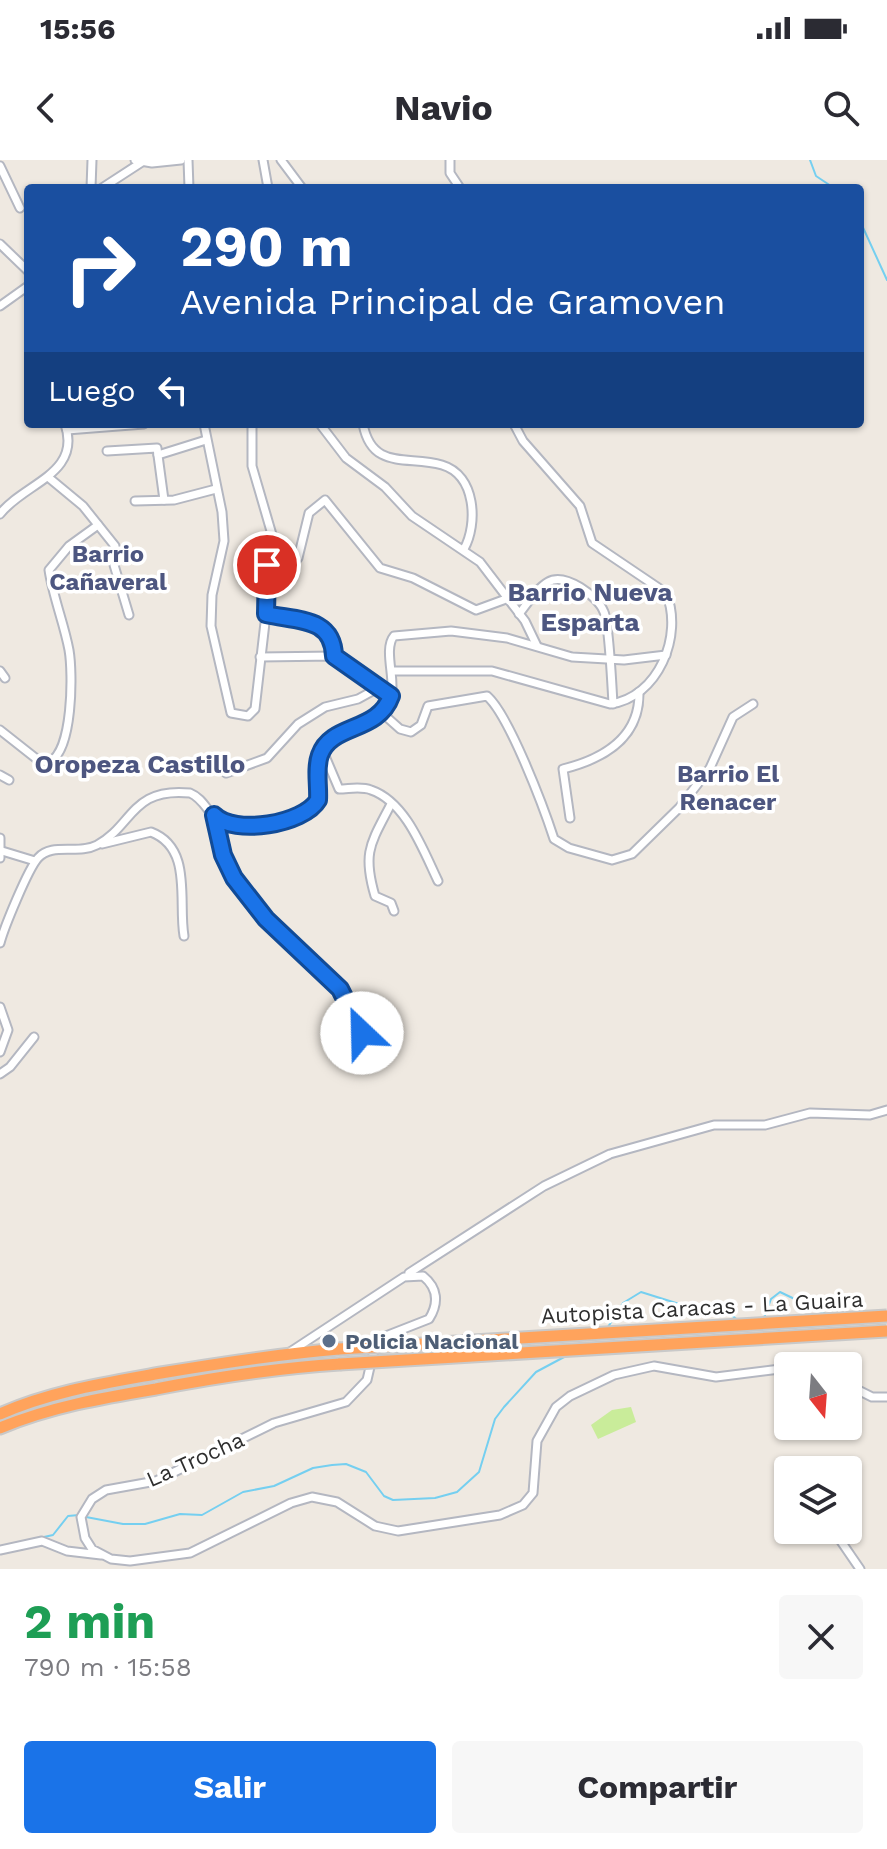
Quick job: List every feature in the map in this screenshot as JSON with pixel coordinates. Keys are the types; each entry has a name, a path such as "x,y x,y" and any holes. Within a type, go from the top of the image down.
{"highway":[{"name":"Autopista Caracas - La Guaira","path":"0,1414 55,1394 97,1384 288,1353 887,1316"},
{"name":"Autopista Caracas - La Guaira","path":"0,1428 35,1415 97,1399 260,1370 887,1331"}],"street":[{"path":"91,184 92,160"},
{"path":"107,184 138,161 181,160"},
{"path":"188,160 189,184"},
{"path":"263,160 267,184"},
{"path":"281,160 299,184"},
{"path":"450,160 450,173 457,184"},
{"path":"0,166 3,186 20,208"},
{"path":"0,244 24,267"},
{"path":"0,306 24,289"},
{"path":"0,514 12,501 48,477 65,459 69,441 66,428"},
{"path":"204,428 222,512 224,541 211,606 212,636 231,713 249,716 255,709 266,614 265,574 273,538 252,466 252,428"},
{"path":"321,428 346,458 385,487 412,516 480,562 519,614 537,646"},
{"path":"364,428 367,440 379,453 406,461 441,464 463,483 474,520 472,536 464,549"},
{"path":"393,671 492,671 561,688 588,701 613,704 639,692 666,655 673,623 666,593 592,543 580,506 523,441 516,428"},
{"path":"158,455 206,440"},
{"path":"107,451 157,448 164,500"},
{"path":"48,477 69,493 115,546 114,565 129,615"},
{"path":"135,501 164,500 216,489"},
{"path":"266,599 276,582 298,558 309,513 325,500 371,560 386,572 413,578 476,610 506,599"},
{"path":"0,730 38,760 49,762 61,752 67,726 70,657 49,570 69,546 98,525"},
{"path":"519,614 549,582 572,583 598,602 605,612 613,704"},
{"path":"266,614 322,626 332,636 334,656"},
{"path":"96,846 139,804 164,795 195,795 223,824 247,827 283,820 311,809 318,800 318,762 322,749 334,737 371,722 391,696 393,671 390,641 398,635 451,631 507,638 554,654 609,659 666,655"},
{"path":"260,657 334,656 391,696"},
{"path":"226,773 267,758 311,715 378,688"},
{"path":"570,818 563,769 617,746 637,713 639,692"},
{"path":"381,712 400,729 411,732 421,725 428,706 487,696 504,721 556,842 612,860 632,854 667,824 710,768 733,717 753,704"},
{"path":"322,749 339,789 368,789 391,804 412,829 438,881"},
{"path":"0,775 9,780"},
{"path":"391,804 370,843 366,862 375,896 391,903 394,911"},
{"path":"214,815 223,855 234,878 266,919 340,989 362,1033"},
{"path":"0,943 35,861 53,850 74,851 151,832 169,844 181,867 184,936"},
{"path":"0,838 1,854 35,861"},
{"path":"0,1007 8,1030 0,1052"},
{"path":"0,1074 10,1067 34,1037"},
{"path":"288,1353 544,1186 610,1154 714,1125 765,1125 810,1113 870,1115 887,1110"},
{"name":"La Trocha","path":"101,1555 86,1541 81,1522 87,1505 98,1494 113,1487 156,1481 274,1423 332,1408 352,1398 367,1380 379,1341 391,1332 425,1322 433,1312 436,1295 427,1279 414,1275 398,1280"},
{"path":"0,1550 42,1541 67,1551 130,1561 190,1553 291,1503 312,1497 337,1502 375,1526 398,1531 500,1515 523,1505 533,1493 537,1441 556,1407 570,1396 614,1375 654,1366 716,1377 774,1370"},
{"path":"862,1393 887,1397"},
{"path":"843,1544 860,1569"}],"green space":[{"path":"631,1407 636,1422 598,1439 591,1425 612,1410"}],"waterway":[{"path":"810,160 816,176 828,184"},
{"path":"864,230 887,280"},
{"path":"608,1327 623,1303 641,1292 692,1308 717,1304 739,1321"},
{"path":"764,1318 771,1299 780,1292 828,1315"},
{"path":"86,1517 123,1524 145,1524 180,1514 202,1515 243,1492 274,1486 313,1468 346,1464 366,1472 384,1496 393,1500 435,1498 457,1492 479,1472 495,1419 504,1407 536,1372 566,1356"},
{"path":"44,1537 53,1535 68,1516 79,1515"}],"place":[{"name":"Policia Nacional","path":"329,1341"}],"district":[{"name":"Barrio Cañaveral","path":"108,568"},
{"name":"Barrio Nueva Esparta","path":"590,607"},
{"name":"Oropeza Castillo","path":"140,764"},
{"name":"Barrio El Renacer","path":"728,788"}],"route":[{"path":"267,565 266,614 322,626 332,636 334,656 391,696 384,710 371,722 334,737 322,749 318,762 316,805 283,820 247,827 223,824 214,815 218,838 234,878 247,896 266,919 340,989 362,1033"}]}
